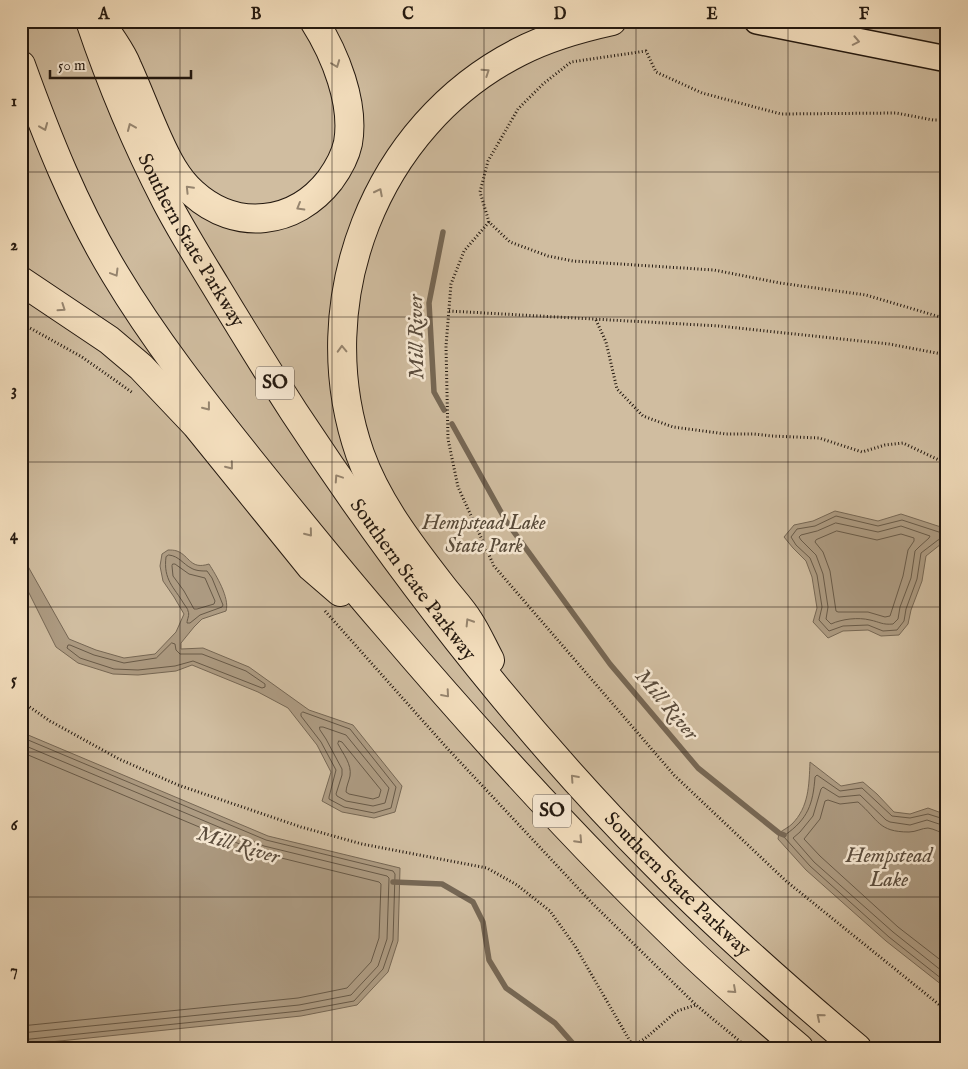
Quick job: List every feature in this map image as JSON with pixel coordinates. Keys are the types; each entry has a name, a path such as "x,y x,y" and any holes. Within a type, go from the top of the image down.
{"highway":[{"name":"Southern State Parkway","path":"90,21 113,85 137,140 184,234 310,437 390,550 473,659 561,764 607,814 683,892 754,960 858,1048"},
{"path":"102,21 126,64 170,165 183,183 201,200 219,211 239,217 260,218 279,216 307,203 325,187 340,166 345,155 348,142 349,115 344,92 338,68 314,21"},
{"path":"516,711 469,621 425,564 390,514 379,497 360,454 349,414 344,381 342,318 345,295 363,230 380,191 408,147 438,112 484,73 518,52 560,35 612,21"},
{"name":"Southern State Parkway","path":"21,65 40,117 80,210 113,271 150,329 237,444 319,546 505,761 599,861 696,958 799,1048"},
{"path":"21,281 109,340 140,367 196,425 312,567 414,658"}],"main road":[{"path":"757,21 947,59"},
{"path":"914,53 947,52"}],"path":[{"path":"947,120 933,120 896,113 781,114 702,94 656,72 646,51 571,62 543,84 518,109 488,162 480,192 489,222 510,242 548,256 573,261 714,270 780,283 866,296 947,319"},
{"path":"489,222 464,251 451,284 446,346 448,439 458,487 494,566 674,775 786,881 947,1011"},
{"path":"449,311 719,326 888,344 947,355"},
{"path":"596,319 606,342 617,389 643,416 673,427 726,434 819,438 862,452 885,445 903,443 947,463"},
{"path":"21,323 82,357 134,395"},
{"path":"323,609 447,748 592,903 696,1005 748,1048"},
{"path":"21,701 50,720 120,759 178,785 301,827 354,842 487,868 517,885 550,911 575,946 633,1047 676,1011 696,1005"}],"green space":[{"name":"Hempstead Lake State Park","path":"21,21 947,21 947,1048 21,1048"}],"water":[{"path":"835,511 878,521 901,514 947,529 947,543 941,544 926,556 922,581 908,624 899,635 881,636 868,630 843,631 828,638 813,622 817,608 812,577 806,561 784,537 794,525 813,521"},
{"path":"168,550 181,553 194,564 209,564 222,587 227,606 226,611 202,619 181,643 181,649 203,648 249,667 309,710 353,725 402,786 395,812 374,818 342,812 322,801 331,772 317,745 288,708 258,692 192,665 176,671 138,675 113,674 78,663 56,647 21,577 21,554 69,639 96,650 124,658 155,654 176,632 184,614 163,581 160,566 162,554"},
{"path":"21,732 268,836 400,868 398,941 388,972 357,1005 301,1016 21,1045"},
{"name":"Hempstead Lake","path":"810,762 841,786 863,782 894,812 910,814 928,808 947,815 947,989 886,941 806,870 778,839 779,833 798,817 805,803"}],"waterway":[{"name":"Mill River","path":"443,232 429,303 434,392 444,410"},
{"name":"Mill River","path":"452,424 506,521 610,664 698,768 784,835"},
{"name":"Mill River","path":"393,882 442,884 473,902 483,922 489,960 506,988 555,1023 577,1048"}]}
